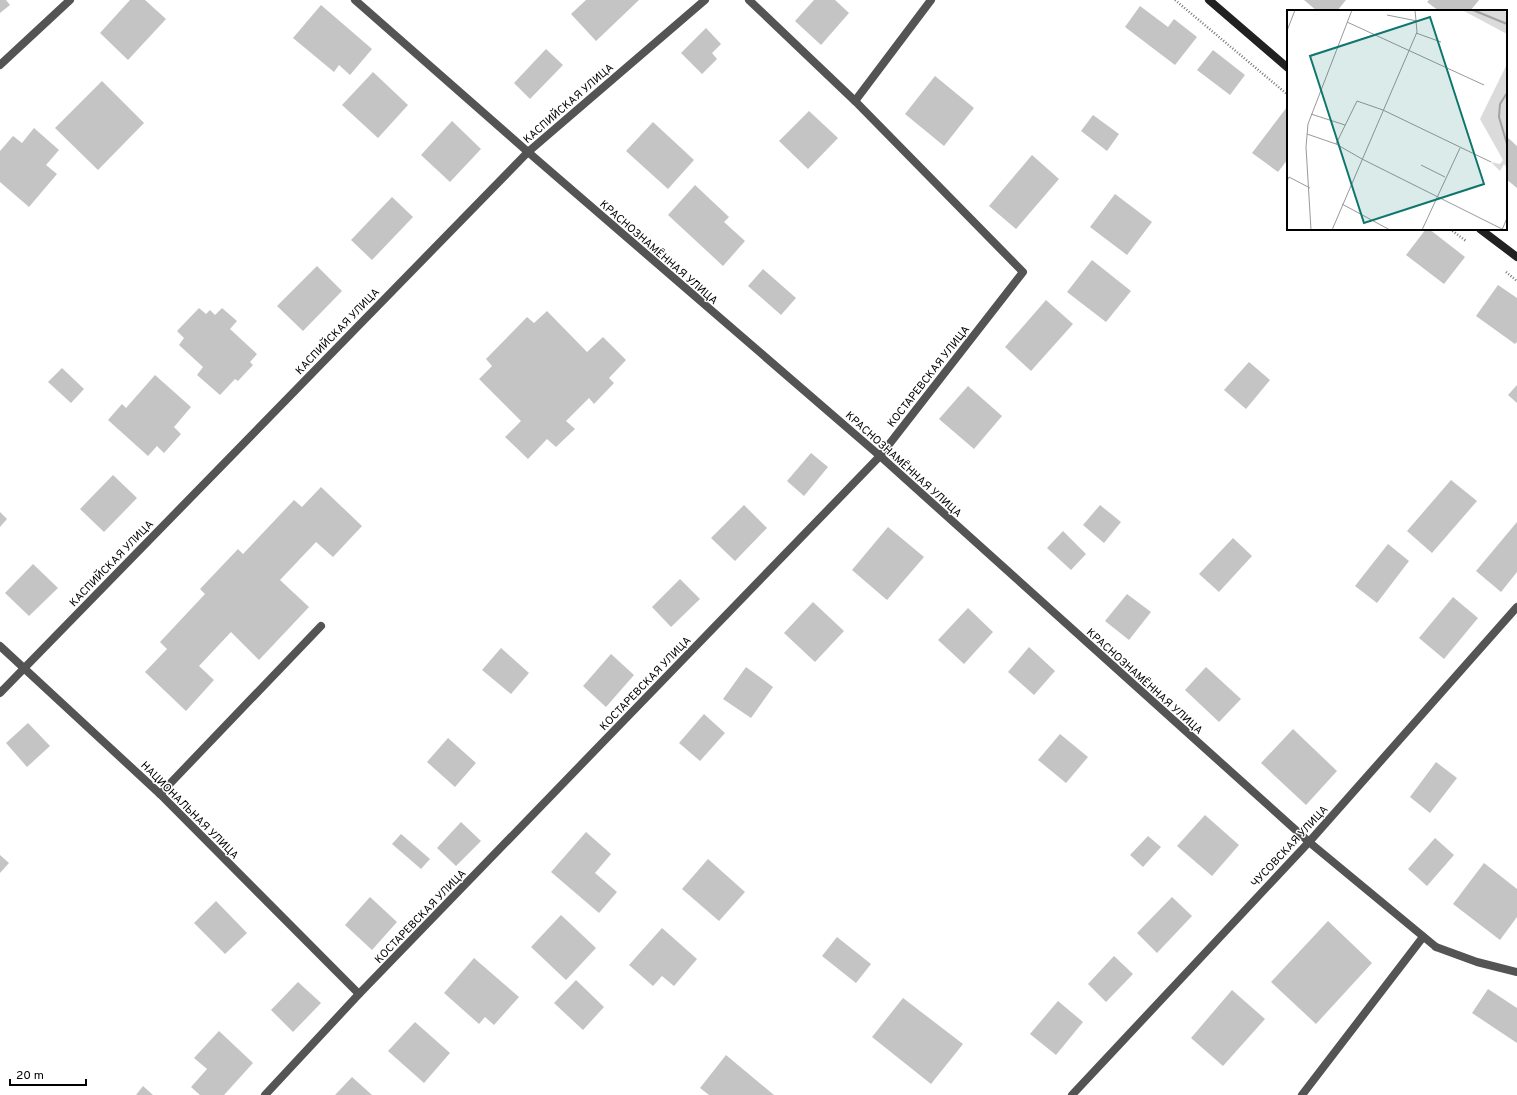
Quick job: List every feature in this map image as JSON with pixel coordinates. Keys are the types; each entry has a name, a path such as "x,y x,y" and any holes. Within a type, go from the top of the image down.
{"street":[{"path":"0,65 70,0"},
{"name":"КРАСНОЗНАМЁННАЯ УЛИЦА","path":"355,0 528,152 880,456 1309,842 1436,947 1477,962 1517,972"},
{"name":"КАСПИЙСКАЯ УЛИЦА","path":"0,693 528,152 705,0"},
{"path":"749,0 855,101 931,0"},
{"path":"1209,0 1287,67"},
{"name":"КОСТАРЕВСКАЯ УЛИЦА","path":"266,1095 359,994 880,456 1023,272 855,101"},
{"path":"1481,230 1517,257"},
{"name":"ЧУСОВСКАЯ УЛИЦА","path":"1072,1095 1309,842 1517,607"},
{"path":"160,794 320,626"},
{"name":"НАЦИОНАЛЬНАЯ УЛИЦА","path":"0,646 160,794 359,994"},
{"path":"1302,1095 1423,937"}],"path":[{"path":"1175,0 1287,94"}],"building":[{"path":"0,0 6,0 10,5 0,13"},
{"path":"130,0 145,0 166,19 128,60 100,33"},
{"path":"586,0 639,0 596,41 571,14"},
{"path":"814,0 835,0 849,13 821,45 795,21"},
{"path":"1304,0 1346,0 1338,10 1316,10"},
{"path":"1429,0 1479,0 1471,10 1438,10 1427,2"},
{"path":"321,5 372,49 350,75 339,65 334,72 293,38"},
{"path":"1140,6 1168,27 1174,19 1197,37 1175,65 1125,27"},
{"path":"706,28 721,44 712,53 717,59 702,74 681,53"},
{"path":"546,49 563,65 530,99 514,83"},
{"path":"1213,50 1245,75 1230,95 1197,70"},
{"path":"373,72 408,105 378,138 342,105"},
{"path":"935,76 974,108 944,146 905,114"},
{"path":"102,81 144,123 98,170 55,128"},
{"path":"1287,107 1287,160 1278,172 1252,153"},
{"path":"809,111 838,138 808,169 779,141"},
{"path":"1093,115 1119,134 1107,151 1081,131"},
{"path":"452,121 481,149 450,182 421,155"},
{"path":"653,122 694,160 668,189 626,151"},
{"path":"34,128 59,150 46,165 57,174 29,207 0,182 0,151 13,136 22,143"},
{"path":"1507,137 1517,146 1517,188 1507,180"},
{"path":"1032,155 1059,179 1016,229 989,206"},
{"path":"695,185 729,217 724,222 745,241 723,266 668,215"},
{"path":"1115,194 1152,222 1127,255 1090,227"},
{"path":"392,197 413,217 372,260 351,240"},
{"path":"1425,230 1430,230 1465,257 1444,284 1406,255"},
{"path":"1092,260 1131,291 1106,322 1067,292"},
{"path":"317,266 342,291 303,331 277,306"},
{"path":"763,269 796,298 781,315 748,286"},
{"path":"1498,285 1517,298 1517,342 1515,344 1476,316"},
{"path":"1046,300 1073,324 1031,371 1005,347"},
{"path":"199,308 206,314 210,310 215,315 222,308 237,321 230,329 257,354 250,362 253,365 238,381 235,379 220,395 197,375 203,367 179,345 184,338 177,331"},
{"path":"547,311 587,352 603,337 626,360 609,378 614,383 594,404 589,398 566,421 575,429 556,447 547,439 528,459 505,437 521,421 479,379 492,366 486,359 527,317 534,323"},
{"path":"1249,362 1270,380 1246,409 1224,390"},
{"path":"62,368 84,389 71,403 48,382"},
{"path":"155,375 191,407 174,427 181,434 164,453 157,446 148,456 108,420 122,404 126,408"},
{"path":"1517,385 1517,403 1508,395"},
{"path":"968,386 1002,416 974,449 939,419"},
{"path":"811,453 828,467 804,496 787,481"},
{"path":"113,475 137,498 104,532 80,509"},
{"path":"1451,480 1477,501 1432,553 1407,531"},
{"path":"321,487 362,526 333,557 316,542 280,580 309,607 259,660 231,632 199,666 214,680 186,711 145,672 167,649 160,642 205,594 200,589 238,549 243,554 294,500 302,507"},
{"path":"744,505 767,528 735,561 711,538"},
{"path":"1100,505 1121,522 1104,543 1083,525"},
{"path":"0,512 7,519 0,527"},
{"path":"1517,522 1517,572 1501,592 1476,571"},
{"path":"888,527 924,557 887,600 852,570"},
{"path":"1063,531 1086,554 1071,570 1047,548"},
{"path":"1233,538 1252,556 1219,592 1199,574"},
{"path":"1388,544 1409,561 1377,603 1355,586"},
{"path":"33,564 58,588 29,616 5,593"},
{"path":"680,579 700,599 671,627 652,607"},
{"path":"1127,594 1151,612 1129,640 1105,621"},
{"path":"1453,597 1478,618 1444,659 1419,638"},
{"path":"813,602 844,631 815,662 784,633"},
{"path":"968,608 993,632 964,664 938,640"},
{"path":"1029,647 1055,671 1034,695 1008,672"},
{"path":"501,648 529,673 511,694 482,670"},
{"path":"611,654 634,675 606,707 583,686"},
{"path":"746,667 773,687 751,718 723,699"},
{"path":"1206,667 1241,699 1219,722 1185,690"},
{"path":"704,714 725,733 700,761 679,743"},
{"path":"28,723 50,746 27,767 6,743"},
{"path":"1293,729 1337,771 1306,805 1261,763"},
{"path":"1060,734 1088,757 1066,783 1038,760"},
{"path":"448,738 476,763 455,787 427,762"},
{"path":"1436,762 1457,778 1430,813 1410,797"},
{"path":"1205,815 1239,845 1212,876 1177,846"},
{"path":"461,822 481,841 456,866 437,848"},
{"path":"586,832 611,854 595,873 617,892 599,913 551,872"},
{"path":"401,834 430,859 421,869 392,844"},
{"path":"1148,836 1161,847 1143,867 1130,855"},
{"path":"1435,838 1454,855 1427,886 1408,869"},
{"path":"0,855 9,863 0,873"},
{"path":"708,859 745,892 719,921 682,889"},
{"path":"1484,863 1517,889 1517,917 1500,940 1453,904"},
{"path":"370,897 397,922 372,950 345,925"},
{"path":"1172,897 1192,916 1157,953 1137,933"},
{"path":"216,901 247,933 225,954 194,923"},
{"path":"561,915 596,948 566,980 531,947"},
{"path":"1328,921 1372,963 1316,1024 1271,982"},
{"path":"662,928 697,959 674,986 662,976 653,986 629,965"},
{"path":"837,937 871,964 856,983 822,956"},
{"path":"1114,956 1133,974 1106,1002 1088,984"},
{"path":"474,958 519,997 494,1025 485,1017 479,1024 444,993"},
{"path":"576,980 604,1007 583,1030 554,1003"},
{"path":"298,982 321,1003 293,1032 271,1010"},
{"path":"1488,989 1517,1008 1517,1043 1472,1013"},
{"path":"1232,990 1265,1019 1223,1066 1191,1038"},
{"path":"903,998 963,1044 931,1084 872,1037"},
{"path":"1058,1001 1083,1022 1056,1055 1030,1034"},
{"path":"415,1022 450,1053 424,1083 388,1051"},
{"path":"219,1031 253,1063 224,1095 200,1095 191,1087 207,1069 194,1058"},
{"path":"726,1055 774,1095 709,1095 700,1088"},
{"path":"352,1077 372,1095 335,1095"},
{"path":"143,1086 153,1095 136,1095"}]}
